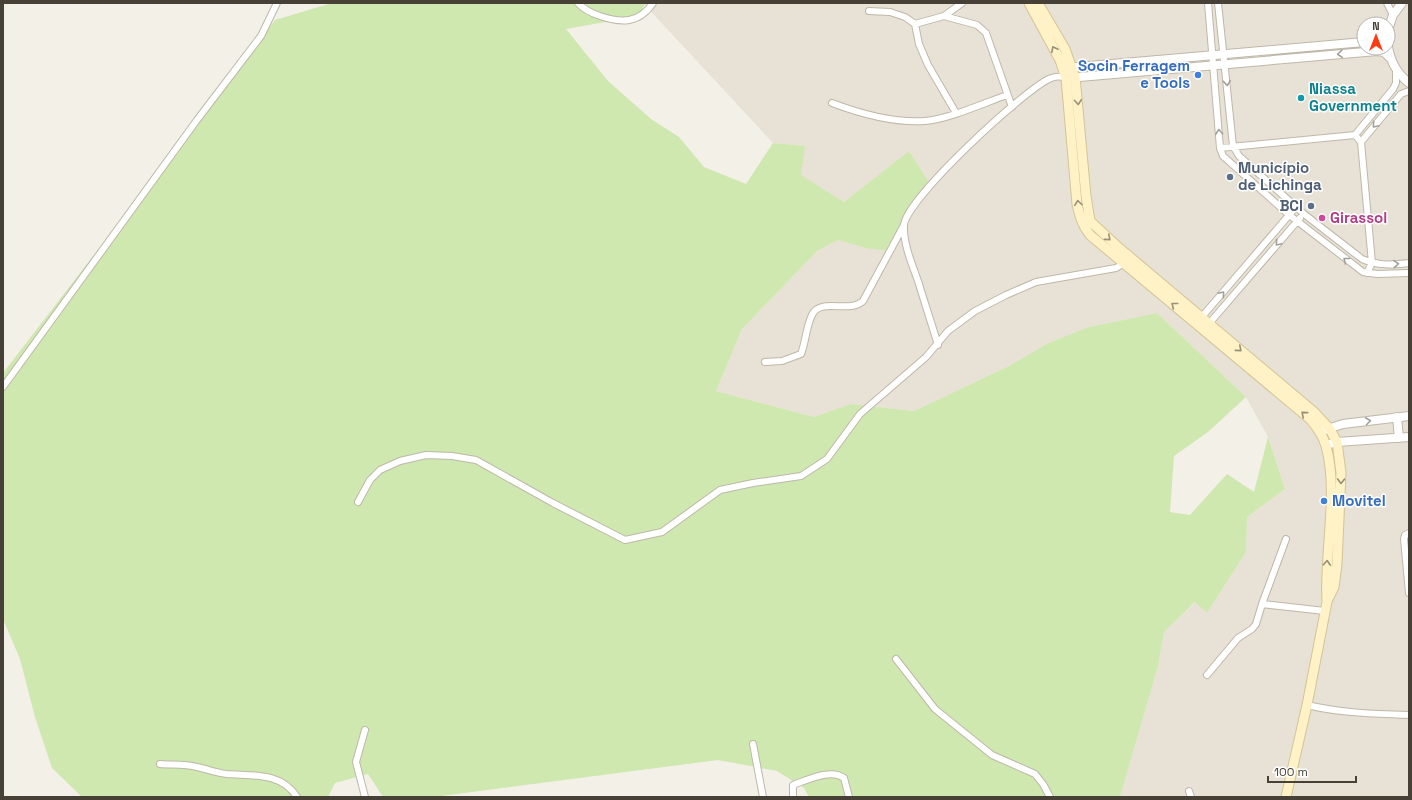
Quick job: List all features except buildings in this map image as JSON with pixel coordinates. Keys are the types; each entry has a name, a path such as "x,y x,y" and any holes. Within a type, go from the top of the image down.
{"main road":[{"path":"1029,3 1067,73"},
{"path":"1038,3 1067,73 1077,143 1077,204 1080,221 1087,225 1090,236 1127,260 1293,399 1330,428 1337,442 1341,472 1339,538 1334,587 1326,607"},
{"path":"1286,797 1307,705 1326,607 1330,498 1330,464 1326,445 1320,432 1293,399"},
{"path":"1330,498 1340,498"},
{"path":"1328,537 1339,538"}],"street":[{"path":"3,387 197,120 261,36 277,3"},
{"path":"578,3 589,11 616,21 637,18 648,10 653,3"},
{"path":"915,24 944,16 962,3"},
{"path":"1208,3 1220,148 1223,156 1288,214 1355,267 1367,273 1409,272"},
{"path":"1218,3 1233,146 1252,168 1296,207 1362,259 1372,263 1384,265 1409,263"},
{"path":"1387,3 1393,15 1402,3"},
{"path":"869,11 890,12 905,17 915,24 920,44 928,65 956,113"},
{"path":"944,16 977,25 986,33 1012,107"},
{"path":"765,362 782,361 801,354 806,344 807,331 812,313 818,308 829,306 858,306 863,301 913,207 937,176 1012,107 1039,85 1067,73 1213,54 1355,43 1356,48"},
{"path":"1308,46 1309,56"},
{"path":"1276,48 1277,59"},
{"path":"1067,73 1224,64 1356,52"},
{"path":"1390,58 1396,69 1409,84"},
{"path":"1220,148 1355,135 1396,83 1396,69"},
{"path":"1361,142 1401,94 1409,90"},
{"path":"832,103 858,113 904,121 926,121 956,113 1007,95"},
{"path":"1383,101 1391,106"},
{"path":"1355,135 1361,142 1372,263 1367,273"},
{"path":"1243,175 1252,168"},
{"path":"1199,320 1247,265 1288,214 1296,207"},
{"path":"1207,326 1304,214"},
{"path":"904,224 907,249 938,345"},
{"path":"358,502 370,480 380,470 400,461 426,454 452,456 476,460 553,503 626,540 662,532 720,490 753,483 802,476 827,459 860,414 938,345 948,331 965,318 1006,295 1036,282 1116,268 1127,260"},
{"path":"1247,265 1254,270"},
{"path":"1320,432 1343,424 1409,416"},
{"path":"1397,417 1399,438"},
{"path":"1326,445 1337,442 1409,436"},
{"path":"1409,533 1405,535 1404,539 1409,593"},
{"path":"1207,675 1238,638 1252,629 1286,540"},
{"path":"1262,604 1326,607"},
{"path":"896,659 934,709 992,754 1035,774 1043,784 1050,797"},
{"path":"1307,705 1328,710 1409,715"},
{"path":"365,730 356,762 365,797"},
{"path":"753,744 763,797"},
{"path":"160,764 195,766 226,774 254,774 274,778 283,783 297,797"},
{"path":"793,797 793,785 831,774 839,774 844,778 848,797"}],"shaded area":[{"path":"643,3 1409,3 1409,797 1120,797 1158,666 1164,632 1196,602 1207,613 1246,552 1247,517 1285,489 1268,437 1246,397 1157,313 1089,327 1048,343 1011,365 914,411 851,404 814,417 716,391 742,329 817,251 838,240 865,248 909,151 844,202 800,175 804,146 773,143"}],"green space":[{"path":"332,3 643,3 645,4 639,16 566,29 608,81 651,119 679,137 704,167 746,184 773,143 805,146 801,175 844,202 909,151 930,184 891,251 865,248 838,240 817,251 742,329 716,391 814,417 851,404 914,411 1011,365 1048,343 1089,327 1157,313 1246,397 1208,432 1174,456 1170,512 1190,515 1227,474 1254,492 1268,437 1285,489 1247,517 1246,552 1207,613 1195,602 1164,632 1158,666 1120,797 809,797 804,788 777,771 718,760 434,797 383,797 368,774 335,783 328,797 82,797 52,768 35,717 20,659 3,619 3,373 275,20"}],"place":[{"name":"Socin Ferragem e Tools","path":"1198,75"},
{"name":"Niassa Government","path":"1301,98"},
{"name":"Município de Lichinga","path":"1230,177"},
{"name":"BCI","path":"1311,206"},
{"name":"Girassol","path":"1322,218"},
{"name":"Movitel","path":"1324,501"}]}
